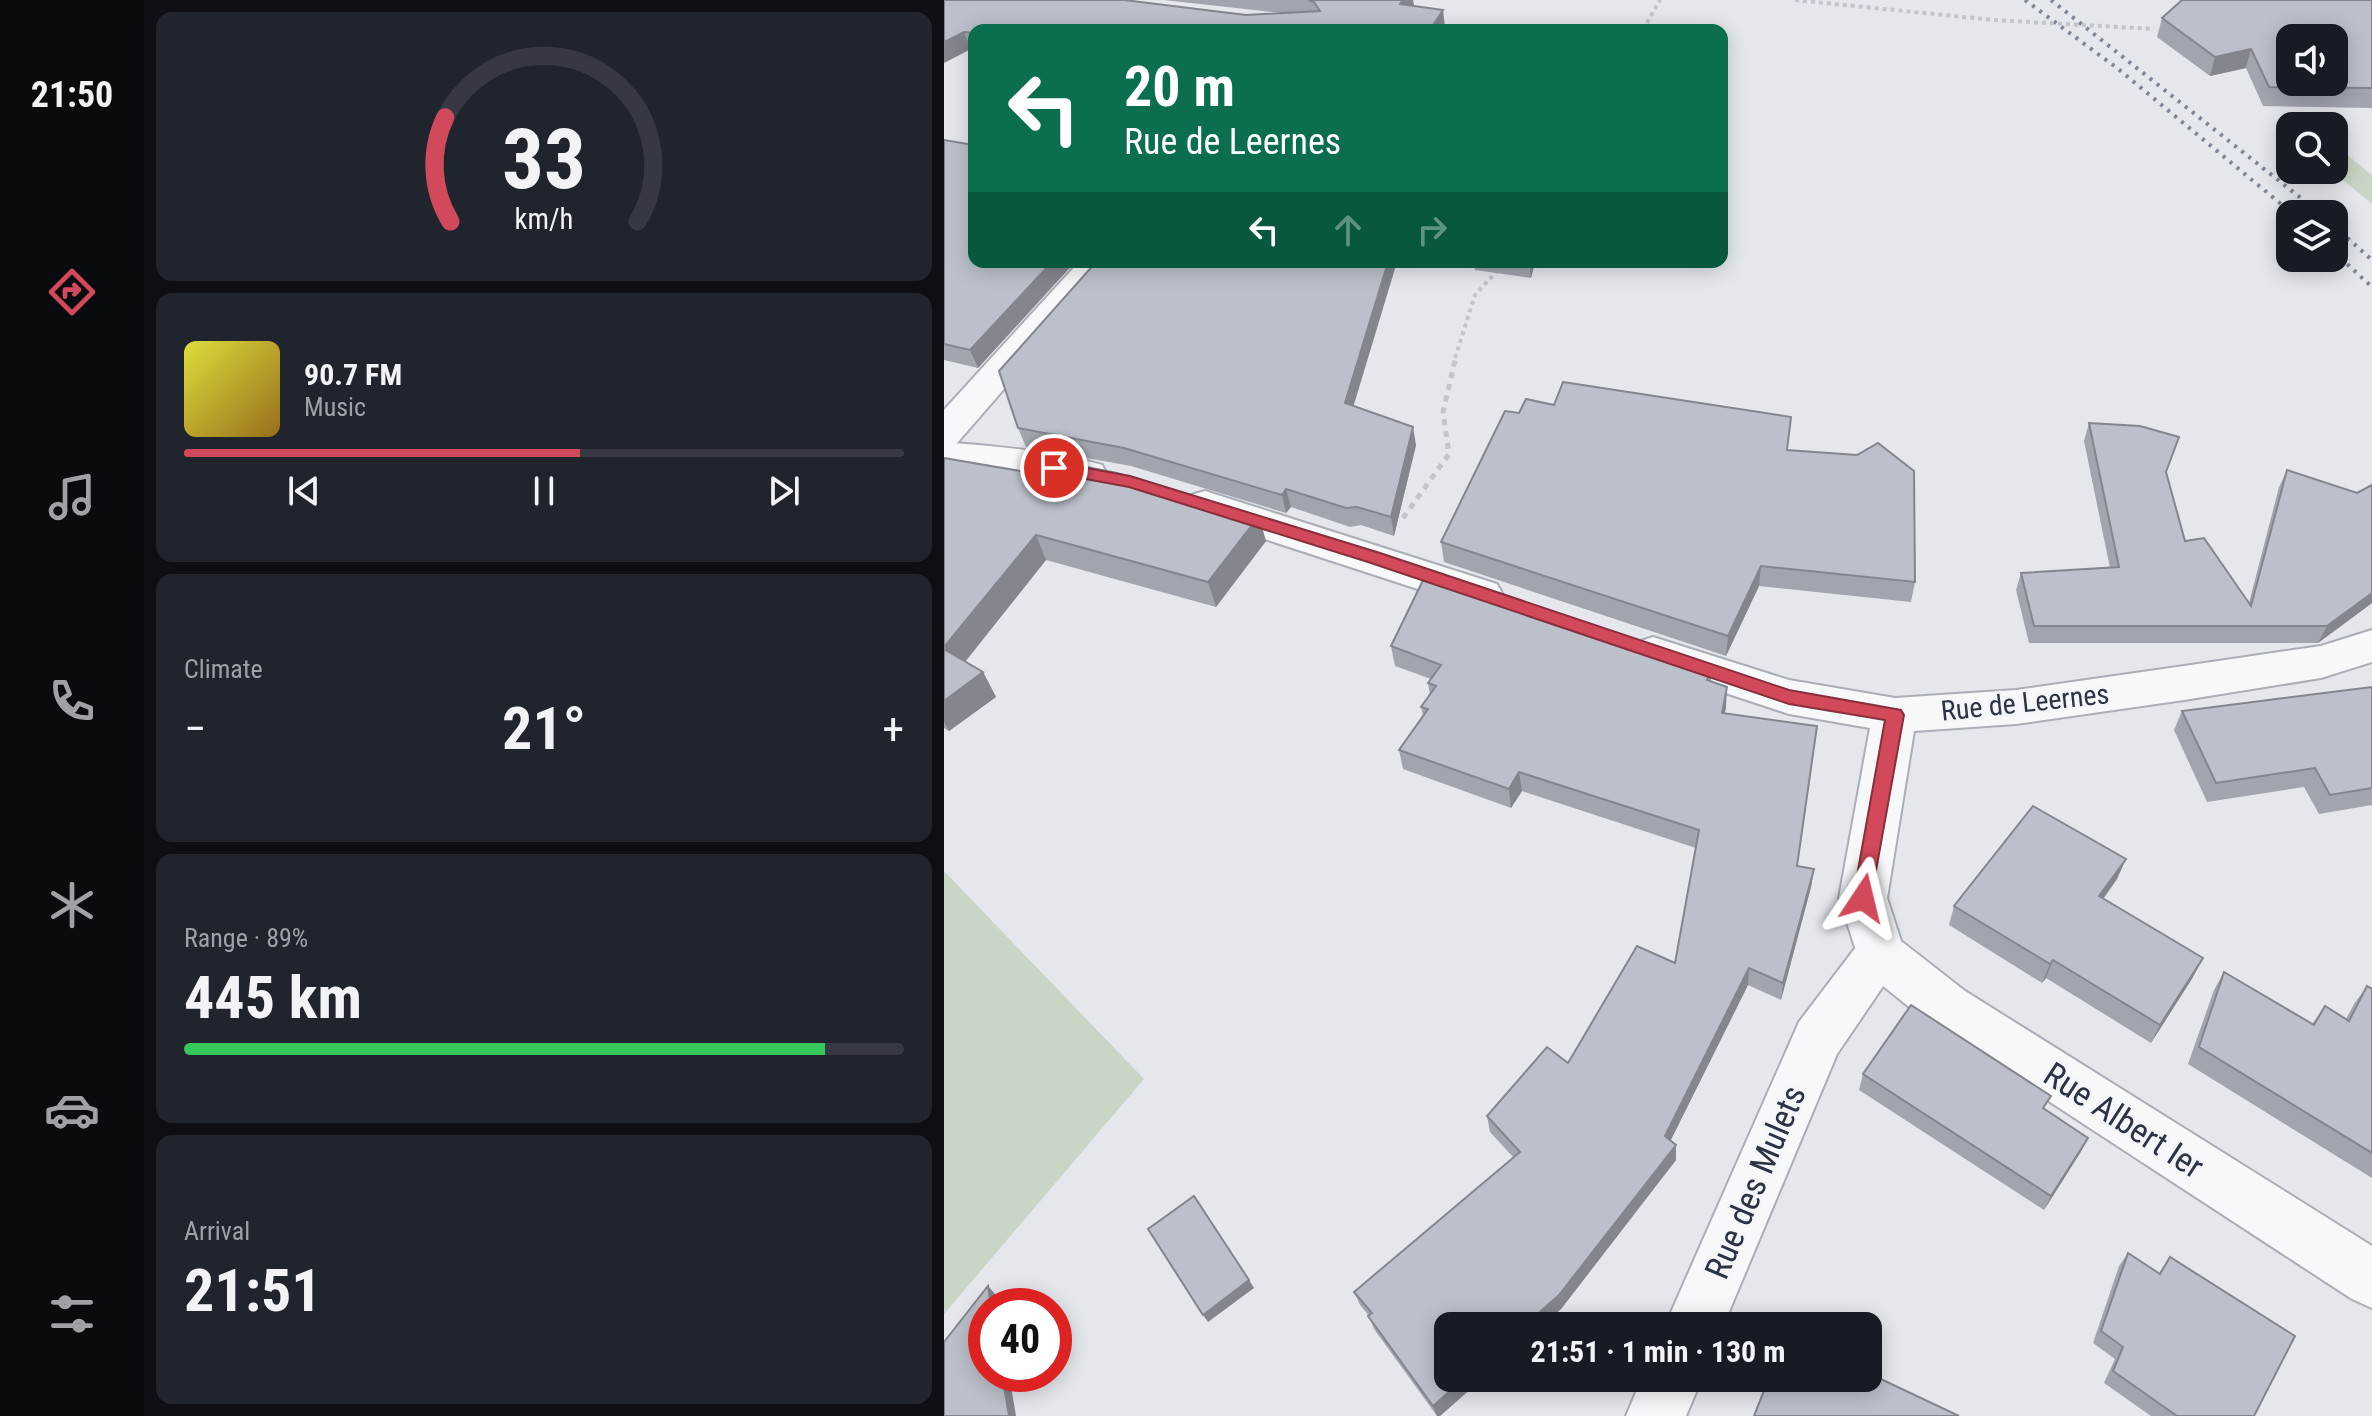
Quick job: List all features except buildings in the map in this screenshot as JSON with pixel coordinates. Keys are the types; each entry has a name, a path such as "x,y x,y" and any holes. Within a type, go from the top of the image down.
{"street":[{"path":"944,434 1092,268"},
{"path":"944,455 1029,463 1130,482"},
{"path":"1176,496 1374,557 1521,608"},
{"name":"Rue de Leernes","path":"1610,639 1789,697 1895,715 2016,707 2077,699 2321,662 2372,646"},
{"path":"1880,954 1863,898 1895,715"},
{"name":"Rue des Mulets","path":"1700,1312 1817,1039 1880,954"},
{"name":"Rue Albert Ier","path":"1880,954 1947,1007 2372,1279"},
{"path":"1656,1416 1666,1392"}],"path":[{"path":"1646,24 1660,0"},
{"path":"1795,0 1994,20 2169,31"},
{"path":"1374,557 1449,454 1443,412 1450,373 1475,295 1500,268"}],"green space":[{"path":"2348,156 2372,175 2372,204 2348,184"},
{"path":"944,871 1144,1079 944,1314"}],"railway":[{"path":"2025,0 2117,68 2276,200"},
{"path":"2051,0 2303,200"},
{"path":"2348,239 2372,260"},
{"path":"2348,265 2372,287"}],"route":[{"path":"1054,468 1130,482 1374,557 1789,697 1895,715 1863,898"}]}
